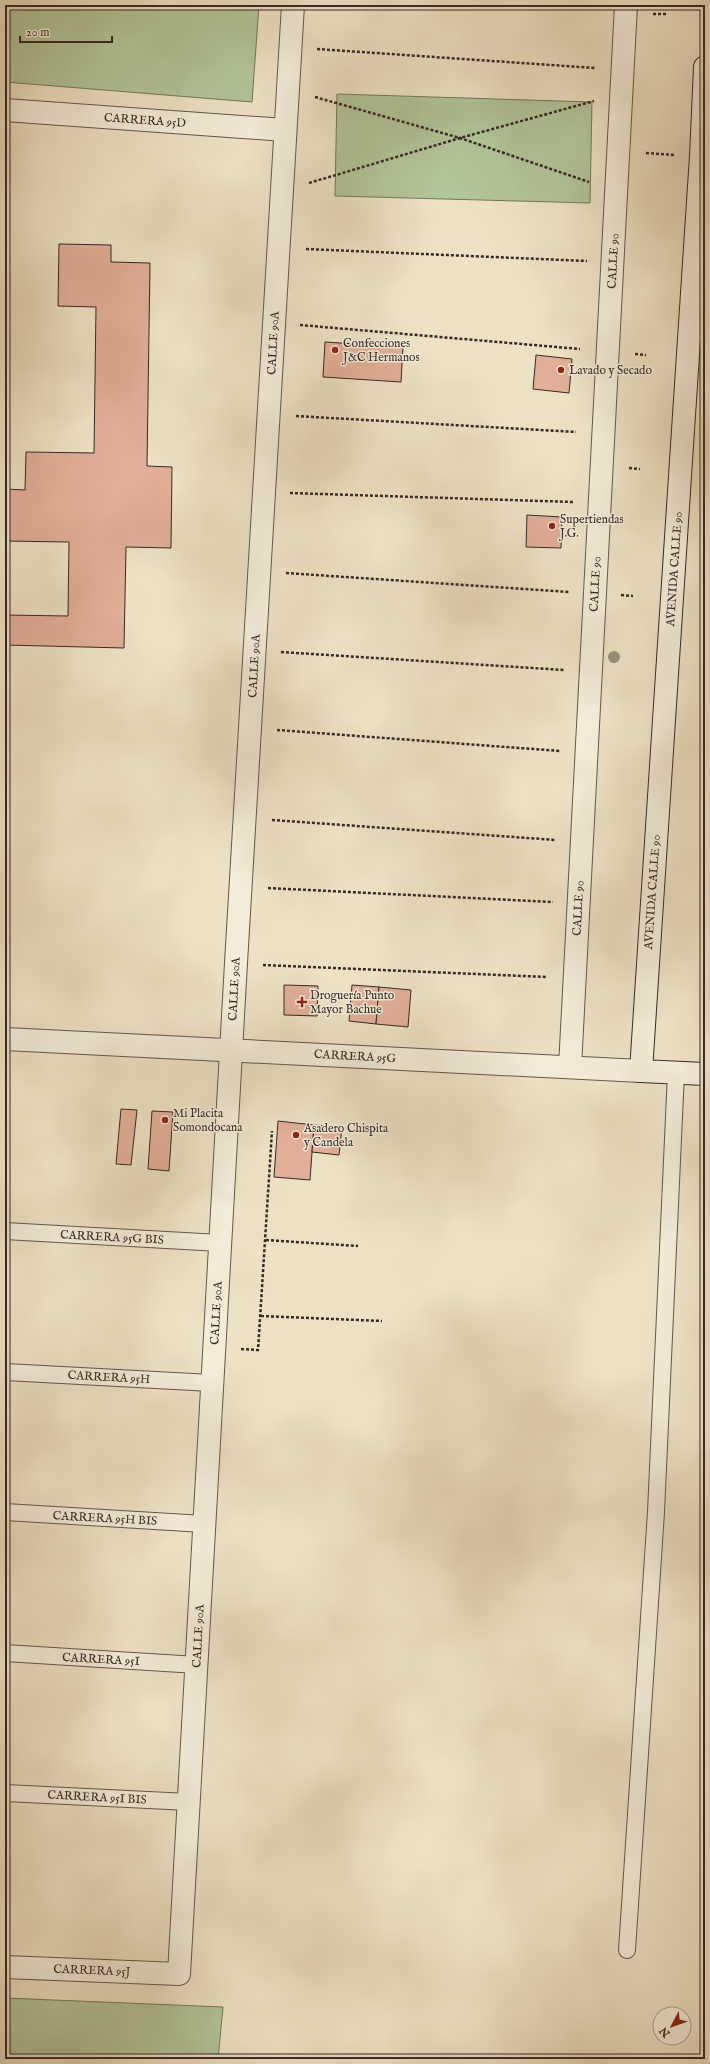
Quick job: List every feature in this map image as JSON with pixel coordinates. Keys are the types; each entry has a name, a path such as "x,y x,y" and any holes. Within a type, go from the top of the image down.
{"street":[{"name":"CALLE 90A","path":"179,1974 236,963 293,5"},
{"name":"CALLE 90","path":"570,1067 626,5"},
{"name":"AVENIDA CALLE 90","path":"641,1071 701,156 705,67"},
{"name":"CARRERA 95D","path":"5,110 285,130"},
{"name":"CARRERA 95G","path":"5,1039 705,1074"},
{"name":"CARRERA 95J","path":"5,1966 179,1974"}],"lane":[{"path":"626,1950 656,1512 676,1073"},
{"name":"CARRERA 95G BIS","path":"5,1231 220,1243"},
{"name":"CARRERA 95H","path":"5,1372 212,1383"},
{"name":"CARRERA 95H BIS","path":"5,1512 204,1524"},
{"name":"CARRERA 95I","path":"5,1653 197,1665"},
{"name":"CARRERA 95I BIS","path":"5,1792 189,1802"}],"path":[{"path":"290,47 600,68"},
{"path":"288,90 460,138 595,184"},
{"path":"282,191 460,138 600,101"},
{"path":"619,151 701,156"},
{"path":"278,247 591,261"},
{"path":"274,322 587,350"},
{"path":"268,414 583,432"},
{"path":"264,492 580,502"},
{"path":"259,572 633,596"},
{"path":"255,651 572,670"},
{"path":"250,728 568,751"},
{"path":"245,818 557,840"},
{"path":"241,886 554,902"},
{"path":"236,963 550,978"},
{"path":"258,1350 272,1131"},
{"path":"266,1240 358,1246"},
{"path":"261,1316 382,1321"}],"green space":[{"path":"5,5 259,5 252,102 5,82"},
{"path":"337,94 592,102 590,203 335,196"},
{"path":"5,1998 223,2007 218,2059 5,2059"}],"building":[{"path":"59,244 111,245 111,262 150,263 147,466 172,467 171,548 126,547 124,648 5,645 5,615 68,616 69,542 5,541 5,489 25,490 26,452 94,453 96,307 58,306"},
{"path":"325,342 403,347 401,382 323,377"},
{"path":"536,355 572,359 569,393 533,389"},
{"path":"527,515 562,517 561,548 526,547"},
{"path":"284,985 318,986 317,1016 284,1015"},
{"path":"352,985 379,987 376,1024 349,1021"},
{"path":"379,987 411,990 408,1027 376,1024"},
{"path":"121,1109 137,1110 131,1165 116,1164"},
{"path":"152,1111 173,1112 169,1171 148,1169"},
{"path":"278,1121 314,1125 310,1180 274,1177"},
{"path":"314,1125 342,1127 339,1155 312,1152"}],"place":[{"name":"Confecciones J&C Hermanos","path":"335,350"},
{"name":"Lavado y Secado","path":"561,370"},
{"name":"Supertiendas J.G.","path":"552,526"},
{"name":"Droguería Punto Mayor Bachue","path":"302,1002"},
{"name":"Mi Placita Somondocana","path":"165,1120"},
{"name":"Asadero Chispita y Candela","path":"296,1135"}]}
